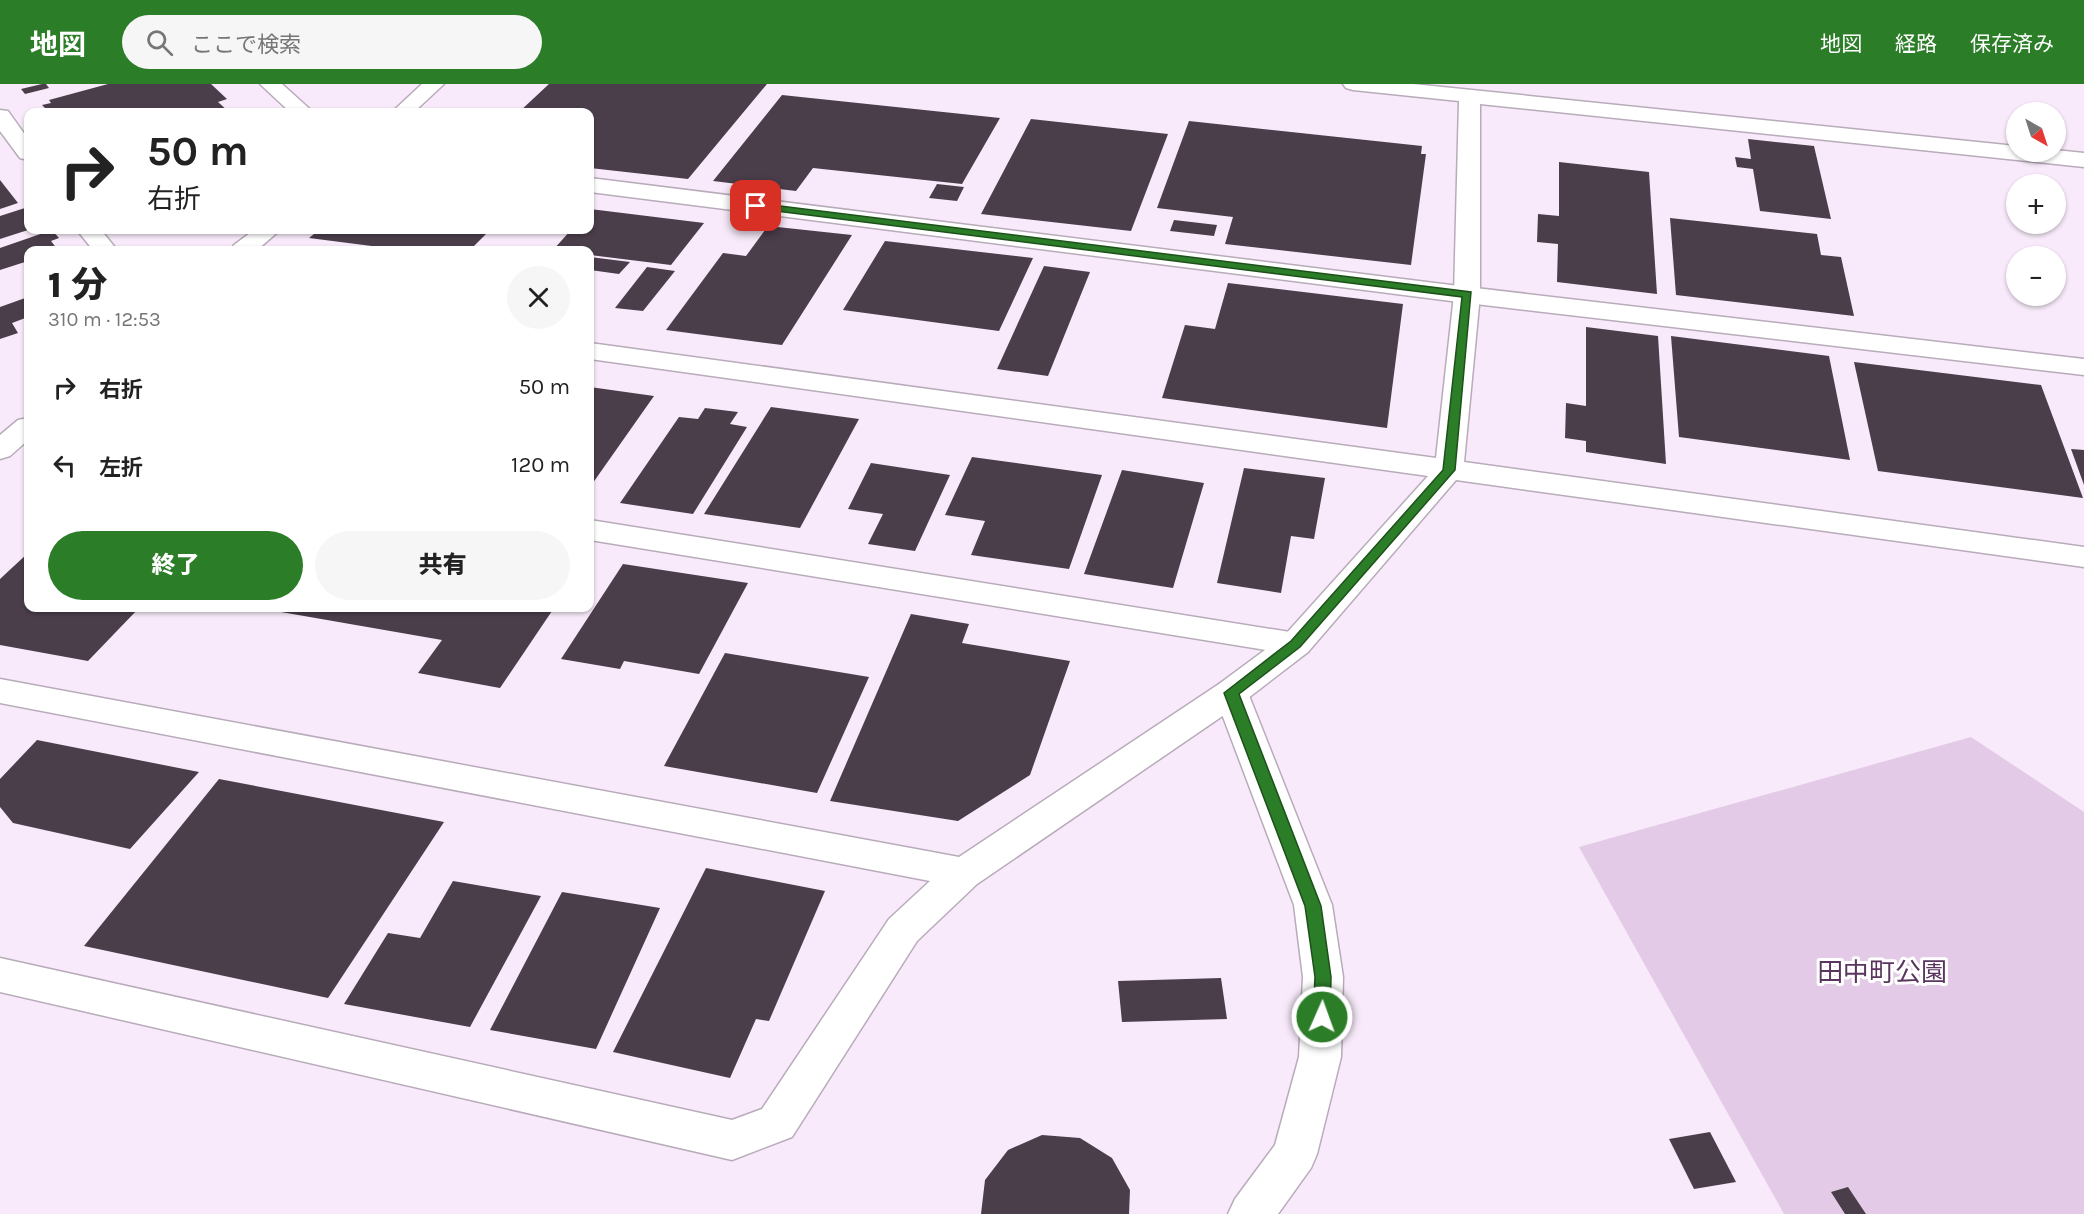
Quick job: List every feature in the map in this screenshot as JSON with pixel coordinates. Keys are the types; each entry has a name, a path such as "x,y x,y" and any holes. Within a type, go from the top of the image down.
{"street":[{"path":"270,84 298,108"},
{"path":"407,108 434,84"},
{"path":"1353,84 2084,160"},
{"path":"0,975 732,1140 777,1123 903,930 964,873 1231,693 1296,644 1449,470 1467,295 1470,97"},
{"path":"0,116 24,148"},
{"path":"594,186 1467,295 2084,367"},
{"path":"92,234 102,246"},
{"path":"248,246 262,234"},
{"path":"594,352 2084,557"},
{"path":"594,531 1296,644"},
{"path":"0,691 964,873"},
{"path":"1231,693 1313,906 1323,977 1320,1057 1295,1154 1251,1214"}],"green space":[{"name":"田中町公園","path":"1971,737 2084,812 2084,1214 1784,1214 1579,847"}],"building":[{"path":"46,84 49,88 25,94 21,89"},
{"path":"108,84 211,84 227,99 218,102 225,108 45,108 42,105 51,103 49,100"},
{"path":"549,84 767,84 688,179 594,168 594,108 523,108"},
{"path":"782,95 1000,118 962,184 813,168 796,191 713,181"},
{"path":"1031,119 1168,134 1131,231 981,214"},
{"path":"1189,121 1422,146 1421,154 1426,154 1411,265 1225,244 1233,217 1157,208"},
{"path":"1748,139 1814,146 1831,219 1760,211 1753,169 1737,167 1735,157 1751,159"},
{"path":"1559,162 1649,172 1657,294 1557,282 1558,244 1537,242 1538,214 1559,216"},
{"path":"0,180 18,203 0,209"},
{"path":"937,184 964,187 957,201 929,198"},
{"path":"24,208 24,231 0,239 0,216"},
{"path":"594,209 704,223 671,265 594,255 594,246 557,246 567,234 594,234"},
{"path":"1670,218 1817,234 1821,255 1841,257 1854,316 1676,295"},
{"path":"1174,220 1217,225 1214,236 1170,231"},
{"path":"768,226 852,235 782,345 666,330 723,253 746,256"},
{"path":"40,234 56,234 59,238 51,241 55,246 24,246 24,262 0,270 0,248"},
{"path":"314,234 486,234 474,246 372,246 309,238"},
{"path":"885,241 1033,258 999,331 843,310"},
{"path":"594,258 630,262 619,274 594,271"},
{"path":"1044,266 1090,272 1048,376 997,369"},
{"path":"647,267 675,271 643,311 615,308"},
{"path":"1228,283 1403,304 1387,428 1162,398 1185,325 1215,329"},
{"path":"24,298 24,318 12,323 18,333 0,339 0,307"},
{"path":"1586,327 1658,336 1666,464 1586,452 1586,441 1565,438 1566,403 1586,406"},
{"path":"1671,336 1829,356 1850,460 1679,437"},
{"path":"1854,362 2041,385 2083,498 1878,471"},
{"path":"594,388 654,396 594,481"},
{"path":"771,407 859,419 800,528 704,514"},
{"path":"705,408 738,412 730,424 747,427 693,514 620,503 679,417 698,419"},
{"path":"2071,449 2084,450 2084,485"},
{"path":"972,457 1102,475 1069,569 971,555 985,521 945,515"},
{"path":"871,463 950,475 915,551 868,544 883,514 848,509"},
{"path":"1244,468 1325,478 1314,539 1291,536 1281,593 1217,583"},
{"path":"1122,470 1204,483 1173,588 1084,574"},
{"path":"24,557 24,612 135,612 88,661 0,645 0,579"},
{"path":"623,564 748,583 699,674 624,661 620,669 561,659 592,612 594,612 594,608"},
{"path":"281,612 551,612 500,688 418,673 442,640"},
{"path":"911,614 969,624 962,643 1070,661 1030,775 958,821 830,801"},
{"path":"725,653 869,677 817,793 664,766"},
{"path":"37,740 199,772 130,849 13,823 0,807 0,779"},
{"path":"219,779 444,822 328,998 84,946"},
{"path":"706,868 825,891 769,1021 756,1019 730,1078 613,1052"},
{"path":"453,881 541,896 470,1027 344,1004 388,933 420,938"},
{"path":"562,892 660,908 596,1049 490,1030"},
{"path":"1221,978 1227,1019 1122,1022 1118,981"},
{"path":"1710,1132 1736,1182 1694,1189 1669,1139"},
{"path":"1042,1135 1080,1138 1112,1158 1130,1190 1129,1214 981,1214 985,1180 1008,1150"},
{"path":"1848,1187 1866,1214 1845,1214 1831,1192"}],"route":[{"path":"756,206 1467,295 1449,470 1296,644 1231,693 1313,906 1323,977 1322,1017"}]}
